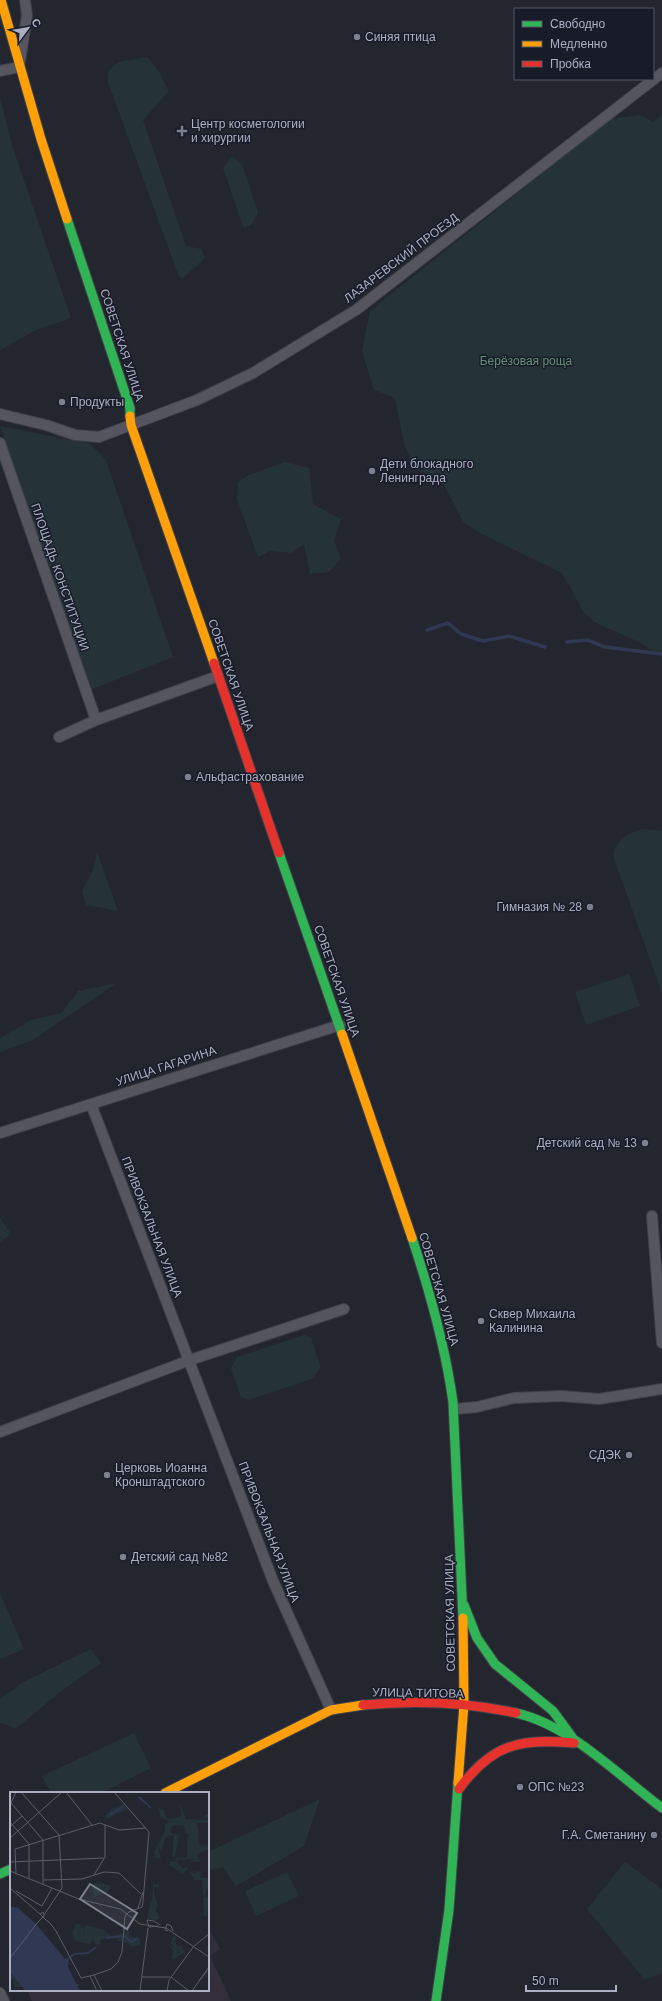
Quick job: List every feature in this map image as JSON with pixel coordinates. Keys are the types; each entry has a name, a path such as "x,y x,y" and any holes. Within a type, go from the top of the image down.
{"main road":[{"name":"СОВЕТСКАЯ УЛИЦА","path":"1,0 40,139 130,408 131,424 340,1025 433,1303 444,1349 455,1409 463,1603 464,1704 449,1910 436,2001"},
{"path":"463,1603 477,1638 495,1664 553,1711 577,1743"},
{"name":"УЛИЦА ТИТОВА","path":"167,1792 331,1710 355,1704 407,1702 464,1704 509,1711 539,1721 577,1743 662,1808"},
{"path":"459,1789 472,1770 489,1755 508,1745 538,1741 577,1743"},
{"path":"0,1874 10,1869"}],"street":[{"path":"0,70 19,67 27,16 25,0"},
{"name":"ЛАЗАРЕВСКИЙ ПРОЕЗД","path":"654,79 662,73"},
{"name":"ЛАЗАРЕВСКИЙ ПРОЕЗД","path":"3,413 76,435 99,436 197,400 253,373 356,310 653,80"},
{"name":"ПЛОЩАДЬ КОНСТИТУЦИИ","path":"0,443 96,720"},
{"path":"59,737 96,720 218,676"},
{"name":"УЛИЦА ГАГАРИНА","path":"0,1133 340,1025"},
{"name":"ПРИВОКЗАЛЬНАЯ УЛИЦА","path":"91,1104 190,1360 273,1581 331,1710"},
{"path":"652,1216 662,1343"},
{"path":"0,1432 190,1360 344,1309"},
{"path":"455,1409 477,1407 514,1398 561,1396 599,1399 662,1389"},
{"path":"0,1992 4,2001"}],"shaded area":[{"path":"209,1929 220,1949 210,1956 231,2001 32,2001 27,1991 209,1991"}],"green space":[{"path":"147,57 158,70 169,91 143,120 186,246 201,249 205,258 182,279 178,274 108,82 108,71 119,62"},
{"path":"0,96 13,148 71,318 36,330 0,350"},
{"name":"Берёзовая роща","path":"641,115 653,122 662,115 662,657 641,643 594,622 583,611 562,573 482,534 464,523 444,485 415,468 404,444 395,398 374,390 362,351 370,311 610,119"},
{"path":"232,156 242,164 258,213 252,224 244,229 223,168"},
{"path":"0,426 90,444 106,460 173,657 90,690"},
{"path":"285,462 309,468 313,504 341,519 334,541 341,559 329,572 310,574 304,544 292,553 270,551 258,557 237,500 238,482 249,475"},
{"path":"645,829 662,831 662,993 613,856 617,845 624,837"},
{"path":"97,852 118,911 86,905 82,891 94,868"},
{"path":"629,974 640,1006 586,1025 575,992"},
{"path":"117,983 33,1040 0,1052 0,1038 31,1020 61,1013 78,991"},
{"path":"0,1218 11,1234 0,1242"},
{"path":"304,1335 311,1338 321,1368 312,1379 249,1400 241,1397 231,1369 237,1357"},
{"path":"0,1593 24,1649 0,1659"},
{"path":"91,1649 101,1663 56,1695 16,1729 0,1722 0,1699 23,1682"},
{"path":"134,1733 151,1768 103,1792 50,1792 42,1776"},
{"path":"320,1799 304,1846 236,1886 223,1867 209,1871 209,1852"},
{"path":"625,1862 662,1889 662,1973 645,1980 587,1909"},
{"path":"287,1872 299,1896 256,1916 245,1891"}],"waterway":[{"path":"427,630 448,623 461,634 483,641 509,636 545,647"},
{"path":"567,642 587,640 605,647 662,654"}],"traffic: fast":[{"path":"67,219 130,408 130,416"},
{"path":"279,853 342,1034"},
{"path":"412,1238 436,1319 446,1360 453,1402 463,1618"},
{"path":"464,1605 477,1638 495,1664 553,1711 572,1737"},
{"path":"516,1713 536,1719 556,1728 575,1740 662,1808"},
{"path":"436,2001 449,1910 458,1783"},
{"path":"0,1874 10,1869"}],"traffic: slow":[{"path":"1,0 41,139 67,219"},
{"path":"130,416 131,425 214,663"},
{"path":"342,1034 412,1238"},
{"path":"458,1783 464,1704 463,1618"},
{"path":"167,1792 331,1710 363,1705"}],"traffic: jam":[{"path":"214,663 279,853"},
{"path":"363,1705 421,1702 478,1706 516,1713"},
{"path":"459,1789 483,1762 496,1753 509,1747 523,1743 538,1742 574,1743"}],"place":[{"name":"Синяя птица","path":"357,37"},
{"name":"Центр косметологии и хирургии","path":"182,131"},
{"name":"Продукты","path":"62,402"},
{"name":"Дети блокадного Ленинграда","path":"372,471"},
{"name":"Альфастрахование","path":"188,777"},
{"name":"Гимназия № 28","path":"590,907"},
{"name":"Детский сад № 13","path":"645,1143"},
{"name":"Сквер Михаила Калинина","path":"481,1321"},
{"name":"СДЭК","path":"629,1455"},
{"name":"Церковь Иоанна Кронштадтского","path":"107,1475"},
{"name":"Детский сад №82","path":"123,1557"},
{"name":"ОПС №23","path":"520,1787"},
{"name":"Г.А. Сметанину","path":"654,1835"}]}
